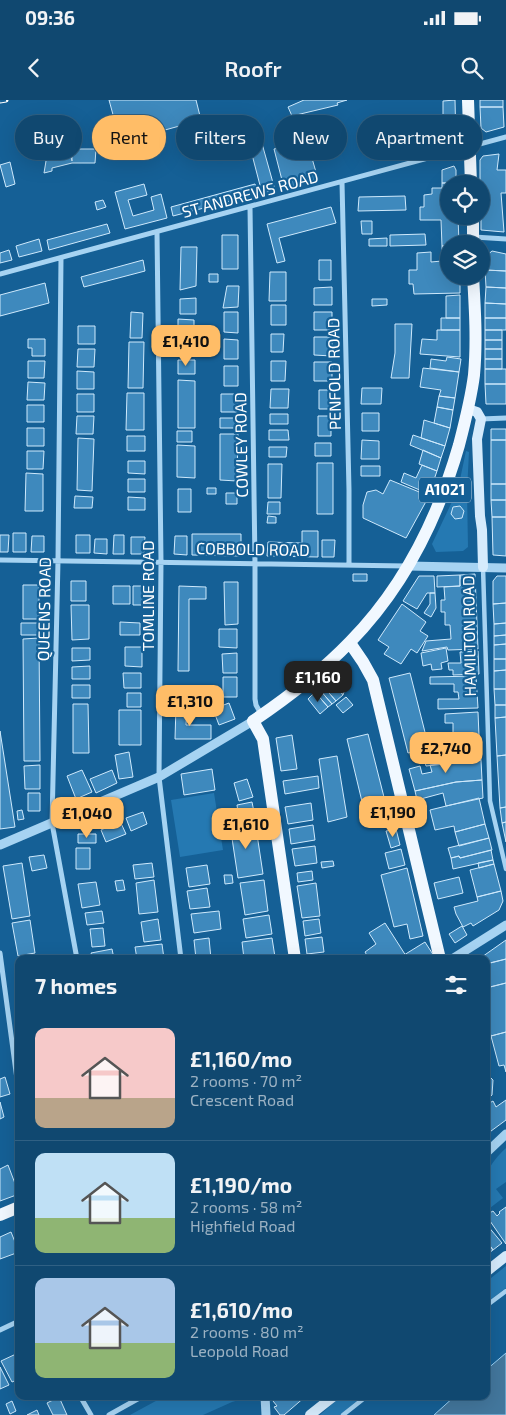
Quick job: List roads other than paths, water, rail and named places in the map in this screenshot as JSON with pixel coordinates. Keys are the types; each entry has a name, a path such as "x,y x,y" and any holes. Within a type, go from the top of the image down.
{"main road":[{"path":"468,100 469,115"},
{"path":"470,160 471,175"},
{"name":"A1021","path":"350,643 379,609 408,566 434,518 445,489 468,409 474,376 476,341 473,285"},
{"path":"468,409 477,412 481,419"},
{"name":"HAMILTON ROAD","path":"481,419 478,439 483,567"},
{"path":"294,955 263,739 257,718 294,692 350,643 373,680 439,955"},
{"path":"0,1214 15,1208"},
{"path":"490,1269 506,1256"},
{"path":"310,1415 329,1400"}],"street":[{"name":"ST ANDREWS ROAD","path":"482,144 506,137"},
{"name":"ST ANDREWS ROAD","path":"0,274 422,160"},
{"name":"PENFOLD ROAD","path":"342,182 349,565"},
{"name":"COWLEY ROAD","path":"250,206 255,699 257,718"},
{"name":"TOMLINE ROAD","path":"158,232 161,562 158,777 180,955"},
{"path":"490,239 506,239"},
{"name":"QUEENS ROAD","path":"61,258 58,561 52,823 76,955"},
{"path":"481,419 506,418"},
{"name":"COBBOLD ROAD","path":"0,560 506,568"},
{"name":"HAMILTON ROAD","path":"483,567 490,801 506,869"},
{"path":"0,845 158,777 257,718"},
{"path":"458,955 506,924"},
{"path":"0,952 15,1064"},
{"path":"490,1149 506,1134"},
{"path":"490,1303 506,1291"},
{"path":"0,1330 15,1323"},
{"path":"82,1400 91,1415"},
{"path":"108,1415 136,1400"},
{"path":"265,1400 266,1415"},
{"path":"343,1415 362,1400"}],"railway":[{"path":"0,101 6,100"}]}
